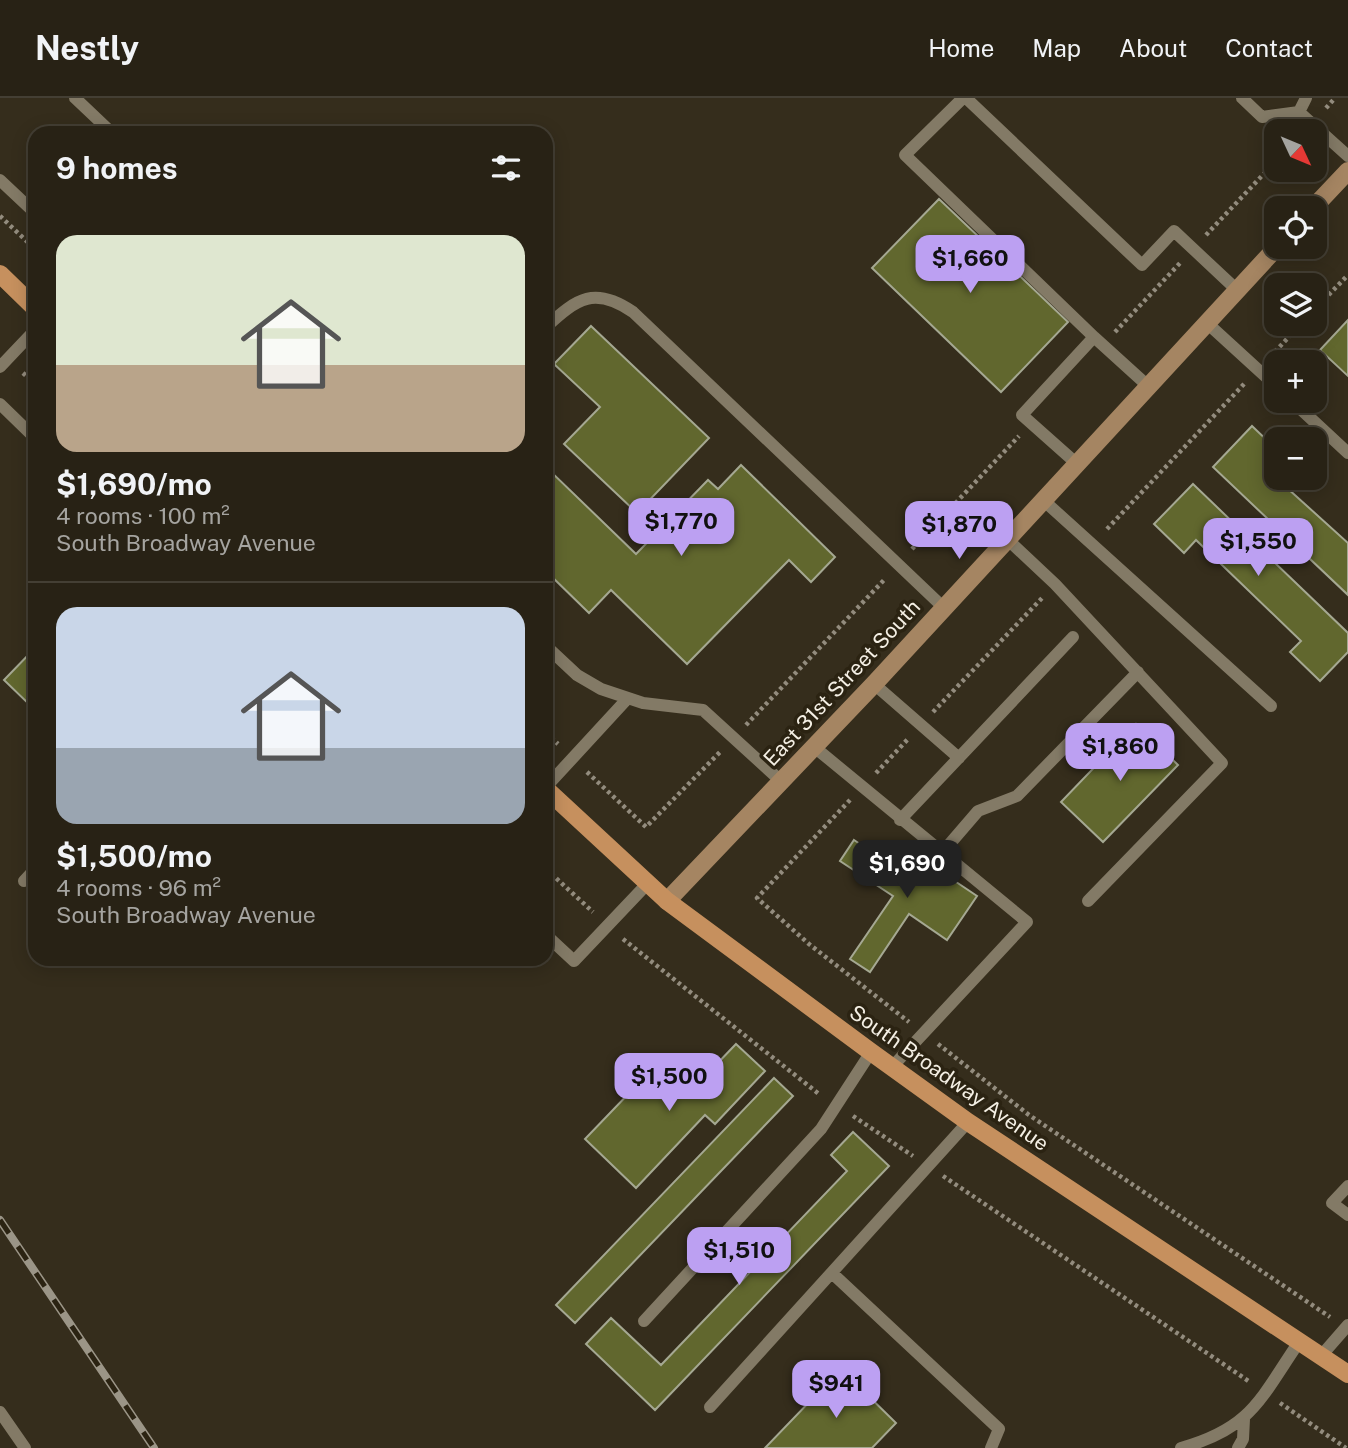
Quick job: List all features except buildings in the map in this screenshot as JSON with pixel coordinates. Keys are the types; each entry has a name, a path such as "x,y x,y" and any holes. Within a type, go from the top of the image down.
{"main road":[{"path":"0,274 28,301"},
{"name":"South Broadway Avenue","path":"553,795 667,901 871,1052 968,1122 1348,1374"}],"street":[{"path":"1324,196 1348,171"},
{"name":"East 31st Street South","path":"667,901 874,684 1266,259"}],"lane":[{"path":"75,98 105,126"},
{"path":"1148,386 905,155 964,98 1142,265 1174,231 1237,290"},
{"path":"1242,98 1262,117 1299,113 1348,156"},
{"path":"1299,113 1306,98"},
{"path":"0,180 28,206"},
{"path":"553,322 578,302 598,296 614,299 633,312 943,607"},
{"path":"1207,323 1264,375"},
{"path":"0,367 28,337"},
{"path":"1076,463 1022,415 1099,341"},
{"path":"0,404 28,431"},
{"path":"1305,413 1348,453"},
{"path":"1042,499 1271,706"},
{"path":"1006,538 1055,584 1222,763 1088,901"},
{"path":"900,820 1073,637"},
{"path":"553,653 577,675 628,698 664,707 703,710 782,782"},
{"path":"941,854 978,811 1017,796 1138,672"},
{"path":"874,684 959,758"},
{"path":"553,780 628,698"},
{"path":"813,747 861,789 1027,922 892,1067"},
{"path":"24,881 28,877"},
{"path":"553,942 574,961 648,883"},
{"path":"644,1321 821,1129 871,1052"},
{"path":"709,1407 968,1122"},
{"path":"1348,1186 1332,1203 1348,1215"},
{"path":"832,1273 999,1429 991,1448"},
{"path":"1321,1356 1347,1326"},
{"path":"1181,1448 1212,1439 1244,1419 1299,1342"},
{"path":"0,1412 25,1448"},
{"path":"1238,1448 1243,1438 1244,1419"}],"path":[{"path":"1099,341 1194,249 1264,174"},
{"path":"0,216 28,242"},
{"path":"1327,297 1348,275"},
{"path":"1093,544 1290,336"},
{"path":"553,739 646,827 735,737 1031,423"},
{"path":"1055,584 757,898 809,944 1029,1115 1347,1326"}],"railway":[{"path":"0,1220 154,1448"}]}
